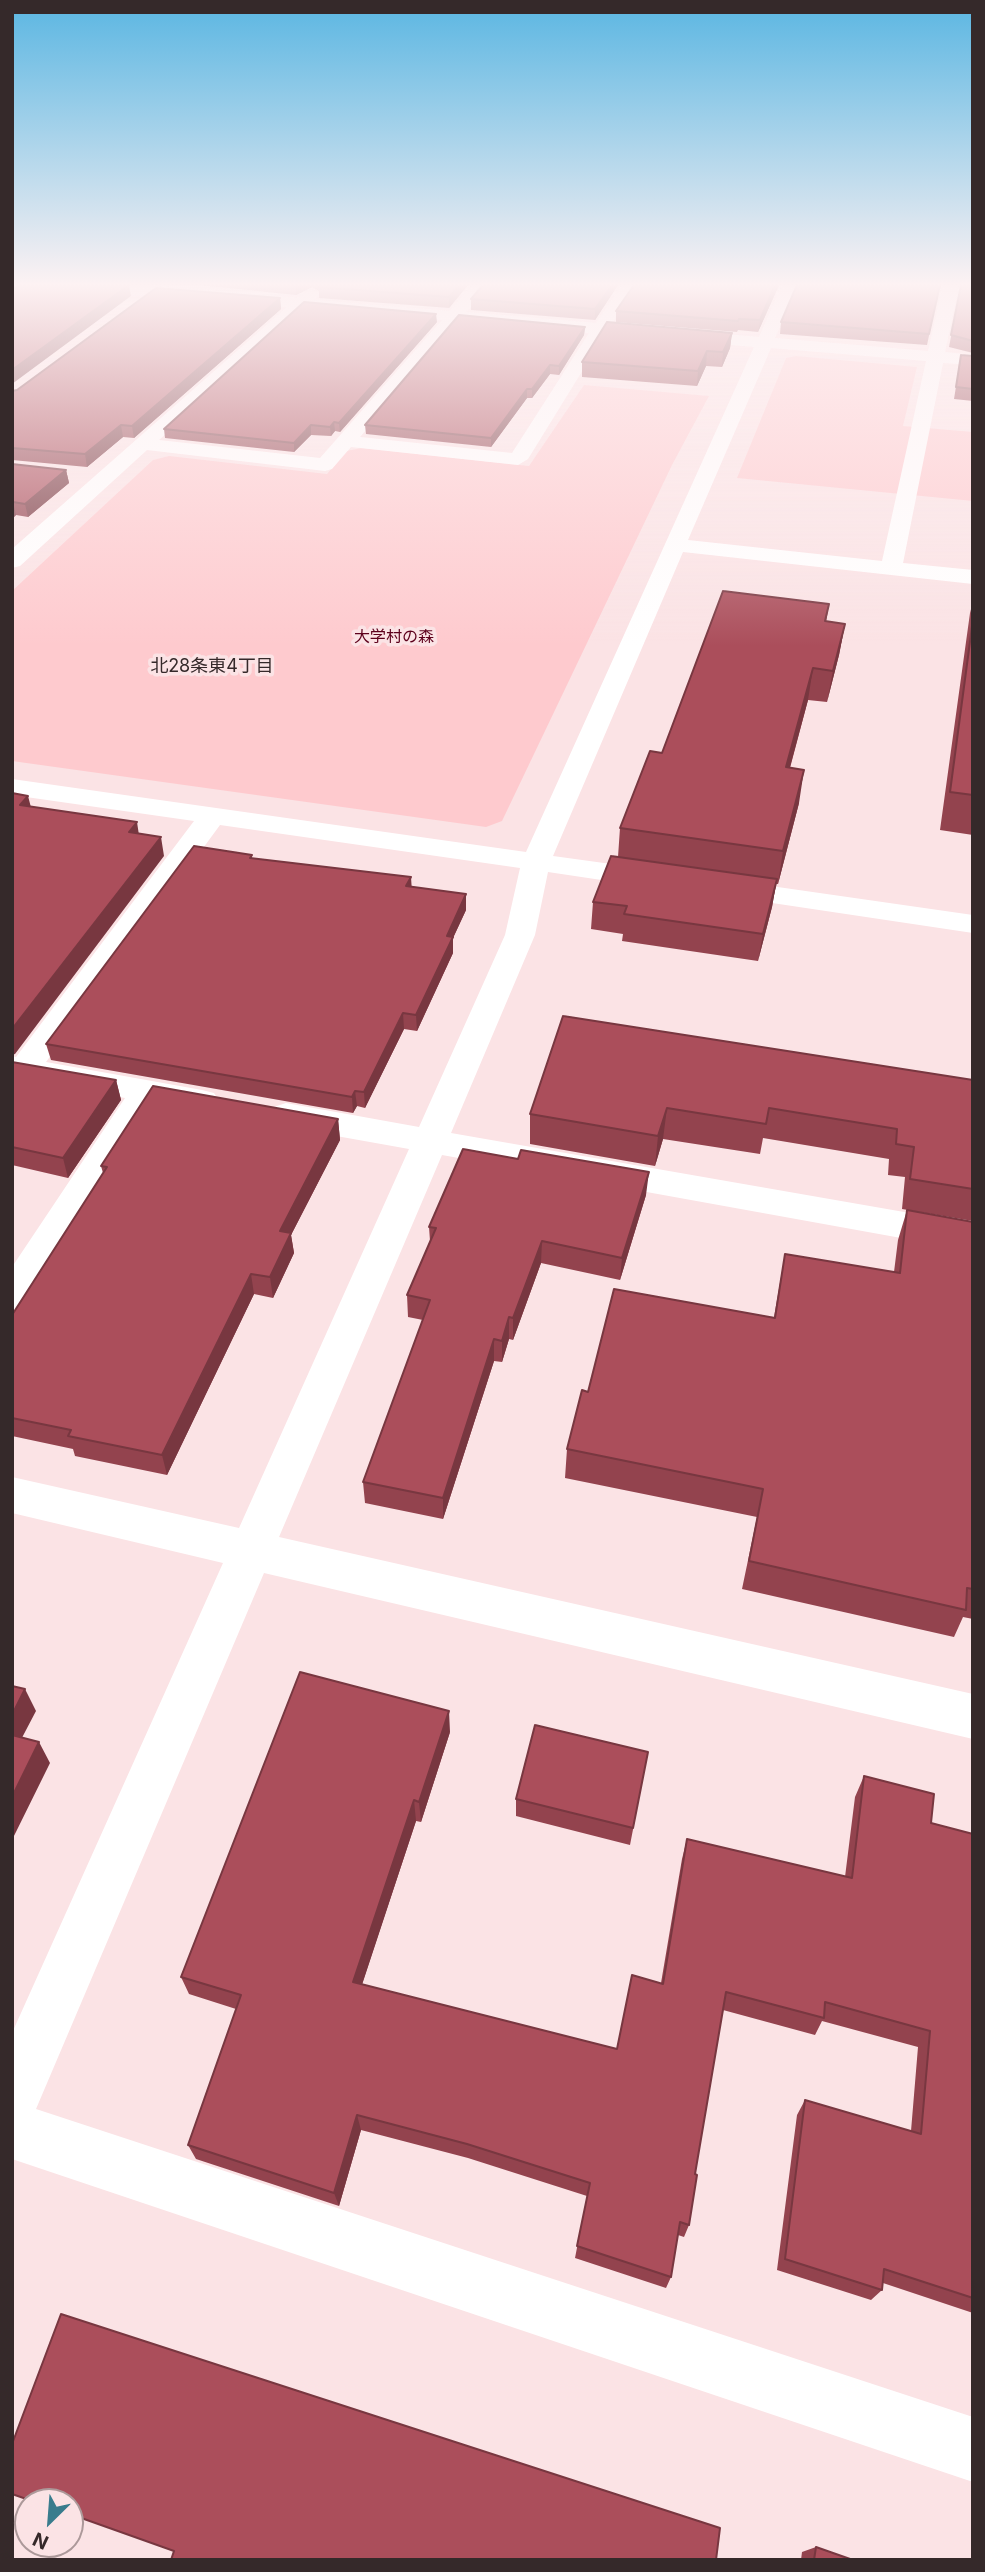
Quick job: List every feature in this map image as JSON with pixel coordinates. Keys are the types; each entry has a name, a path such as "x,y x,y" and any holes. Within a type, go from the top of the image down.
{"street":[{"path":"12,561 187,405"},
{"path":"143,444 325,465 377,405"},
{"path":"347,441 518,459 552,405"},
{"path":"12,2099 249,1550 520,935 536,861 736,405"},
{"path":"891,568 925,405"},
{"path":"79,475 106,478"},
{"path":"676,545 973,577"},
{"path":"12,787 973,924"},
{"path":"212,817 18,1068 973,1238"},
{"path":"12,1298 147,1091"},
{"path":"12,1495 973,1717"},
{"path":"12,2130 973,2450"}],"green space":[{"name":"大学村の森","path":"570,405 704,405 672,465 502,821 486,827 12,761 12,591 153,460 169,456 327,474 346,451 362,448 529,466"},
{"path":"767,405 908,405 903,426 973,432 973,501 737,478"}],"building":[{"path":"12,405 156,405 132,426 121,425 85,454 12,448"},
{"path":"190,405 355,405 339,423 334,422 330,427 311,425 294,443 164,429"},
{"path":"382,405 515,405 491,438 365,425"},
{"path":"12,464 66,470 25,504 12,503"},
{"path":"723,591 829,604 825,621 845,624 833,671 813,668 786,767 804,770 783,851 620,828 650,751 662,753"},
{"path":"973,619 973,795 950,792"},
{"path":"12,793 28,796 20,805 137,822 129,832 161,837 12,1029"},
{"path":"194,846 252,855 250,858 411,877 406,886 466,894 447,936 453,937 416,1015 403,1013 364,1092 355,1091 352,1097 46,1044"},
{"path":"611,856 777,879 763,934 624,914 627,906 593,902"},
{"path":"563,1016 973,1080 973,1189 910,1179 914,1147 896,1144 897,1129 769,1108 766,1124 667,1108 658,1136 530,1114"},
{"path":"12,1062 116,1080 63,1158 12,1147"},
{"path":"153,1086 338,1119 280,1231 291,1233 270,1277 251,1274 162,1455 68,1436 71,1430 12,1418 12,1315 107,1167 101,1166"},
{"path":"463,1149 518,1159 521,1150 649,1172 622,1258 542,1241 513,1318 509,1317 502,1341 494,1339 443,1498 363,1482 430,1300 407,1295 436,1228 429,1227"},
{"path":"907,1210 973,1222 973,1589 967,1588 966,1610 749,1561 763,1489 567,1449 582,1390 588,1392 614,1289 775,1318 785,1254 900,1273"},
{"path":"300,1672 449,1711 419,1802 414,1800 353,1982 617,2049 632,1975 663,1984 687,1839 852,1878 864,1776 934,1794 931,1823 973,1834 973,2298 884,2269 882,2290 785,2259 805,2100 921,2134 930,2031 825,2002 824,2018 726,1992 689,2225 680,2222 671,2277 577,2246 590,2183 467,2144 357,2115 334,2193 188,2145 241,1995 181,1977"},
{"path":"12,1686 25,1689 12,1715"},
{"path":"535,1725 648,1752 633,1828 516,1799"},
{"path":"12,1735 39,1742 12,1797"},
{"path":"61,2314 720,2528 716,2560 171,2560 174,2551 84,2519 84,2488 14,2488 14,2495 12,2494 12,2444"},
{"path":"816,2547 853,2560 814,2560"}],"district":[{"name":"北28条東4丁目","path":"212,667"}]}
